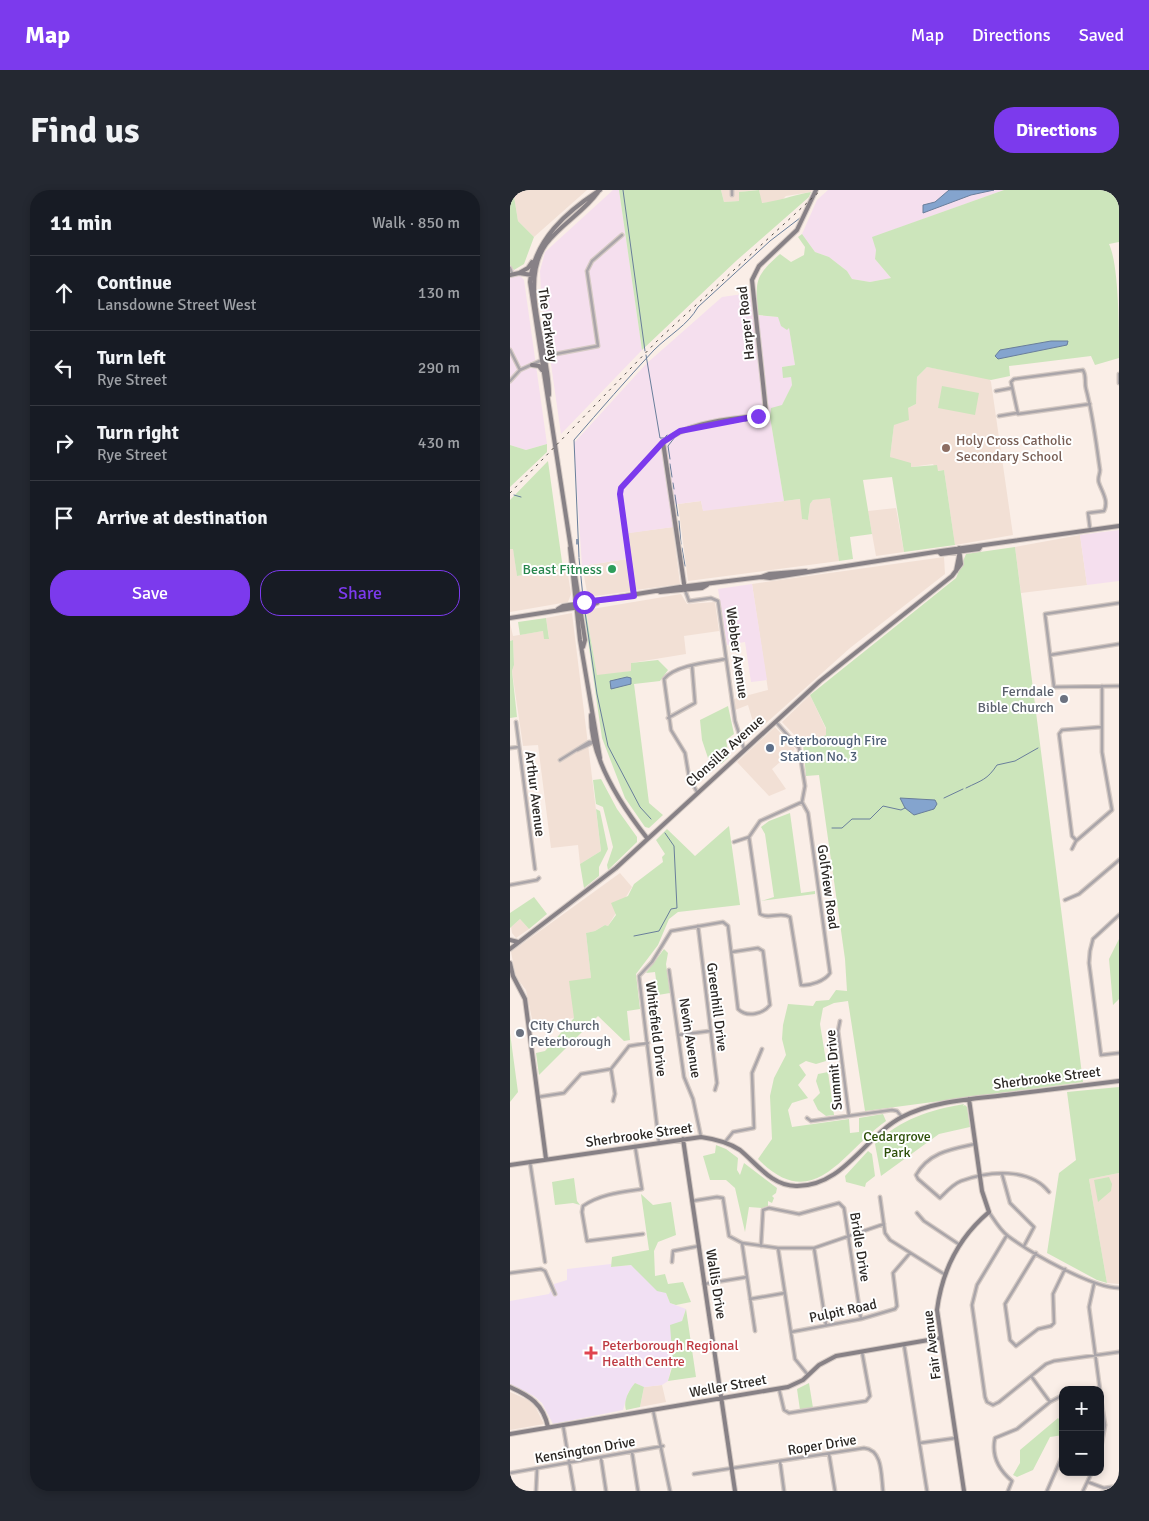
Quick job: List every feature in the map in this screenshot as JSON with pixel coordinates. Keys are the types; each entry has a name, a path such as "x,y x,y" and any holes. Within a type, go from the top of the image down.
{"main road":[{"name":"The Parkway","path":"548,400 533,275 536,254 549,234 589,197 600,190"},
{"name":"The Parkway","path":"600,190 546,244 539,258 530,287 543,358 543,371 570,540 570,563 585,640 583,647 596,741 600,758 615,792 647,838"},
{"name":"Harper Road","path":"663,442 680,431 692,427 762,415 766,409 751,287 752,277 759,266 797,230 816,190"},
{"path":"519,273 528,268 536,254"},
{"path":"519,273 526,279 530,287"},
{"path":"511,274 533,275"},
{"path":"532,365 539,366 543,371"},
{"path":"663,442 685,588"},
{"path":"510,618 655,592 761,577 770,578 1119,526"},
{"name":"Clonsilla Avenue","path":"510,949 602,880 836,667 956,570 962,560 959,550"},
{"path":"638,826 647,831 656,830"},
{"path":"638,826 642,836 641,844"},
{"path":"510,940 518,942"},
{"path":"510,963 513,976 525,999 546,1159"},
{"name":"Sherbrooke Street","path":"510,1165 701,1137 725,1142 739,1149 769,1176 781,1183 795,1186 810,1185 838,1172 874,1138 902,1117 934,1106 1119,1081"},
{"path":"969,1100 979,1177 989,1212"},
{"name":"Wallis Drive","path":"682,1139 735,1491"},
{"name":"Fair Avenue","path":"964,1491 937,1310 944,1274 960,1245 977,1221 989,1212"},
{"name":"Weller Street","path":"510,1434 798,1384 827,1360 940,1338"},
{"path":"510,1387 535,1399 541,1408 548,1427"}],"street":[{"path":"732,190 732,195"},
{"path":"510,381 520,370 543,358 598,346 587,271 592,261 622,235"},
{"path":"510,268 511,274"},
{"path":"510,350 520,370"},
{"path":"1017,413 1011,382 1014,379 1083,370 1100,470 1098,479 1104,491 1106,507 1104,511 1088,513 1090,530"},
{"path":"1119,374 1119,383"},
{"path":"996,391 1012,388"},
{"path":"998,416 1090,404"},
{"path":"634,596 620,494 621,488 663,442"},
{"name":"Webber Avenue","path":"685,588 687,600 689,601 711,598 718,601 736,727 744,749"},
{"path":"1119,603 1045,614 1054,687 1119,686"},
{"path":"1050,655 1119,644"},
{"path":"697,792 689,777 685,753 671,730 664,679 668,674 692,666 726,659"},
{"path":"668,718 695,703 692,666"},
{"path":"1072,849 1076,840 1112,810 1102,752 1102,686"},
{"name":"Arthur Avenue","path":"516,722 535,869"},
{"path":"734,842 749,836 760,821 802,802 805,786 799,748 775,722"},
{"path":"1076,840 1072,836 1059,734 1062,730 1102,727"},
{"path":"560,760 596,741"},
{"path":"510,748 519,747"},
{"name":"Golfview Road","path":"749,836 760,914 767,916 786,914 790,917 801,984 809,984 828,976 830,973 808,814 802,802"},
{"path":"1065,900 1079,894 1119,860"},
{"path":"510,885 539,878"},
{"path":"1119,915 1093,939 1089,963 1101,1055 1119,1053"},
{"path":"698,926 723,922 728,926 738,1009 747,1014 764,1011 770,1005 763,951 758,948 732,952"},
{"name":"Whitefield Drive","path":"659,1143 639,976 673,930 698,926"},
{"name":"Greenhill Drive","path":"698,926 717,1083 715,1090"},
{"name":"Nevin Avenue","path":"669,970 684,1078 693,1099 701,1137"},
{"name":"Summit Drive","path":"840,1021 838,1031 849,1116"},
{"path":"678,1035 710,1031"},
{"path":"613,1101 615,1094 611,1069 625,1048 648,1043"},
{"path":"725,1142 733,1132 754,1128 752,1073 762,1049"},
{"path":"538,1097 564,1093 581,1074 611,1069"},
{"path":"806,1118 810,1121 892,1110 897,1110 902,1117"},
{"path":"975,1144 947,1149 929,1162 916,1175 935,1196 940,1198 962,1181 979,1177 1017,1173 1044,1185 1049,1192"},
{"path":"635,1146 642,1189 609,1195 590,1202 584,1206 582,1212 587,1241 643,1234"},
{"path":"530,1162 545,1262"},
{"path":"1002,1174 1010,1204 1034,1227 1024,1246"},
{"path":"692,1201 717,1197 723,1198 729,1236 742,1243 761,1246 814,1248 884,1224"},
{"path":"880,1197 885,1233 890,1240 944,1274"},
{"name":"Bridle Drive","path":"761,1246 763,1210 769,1208 799,1214 839,1203 844,1208 861,1319"},
{"path":"989,1212 1008,1236 1024,1246 1094,1284 1119,1288"},
{"path":"917,1213 924,1221 960,1245"},
{"path":"1008,1236 977,1285 972,1305 987,1402 993,1405 999,1402 1031,1376 1054,1361 1119,1352"},
{"path":"742,1243 755,1331"},
{"path":"672,1262 673,1251 699,1246"},
{"path":"778,1248 795,1360 809,1376"},
{"path":"814,1248 826,1325"},
{"name":"Pulpit Road","path":"791,1332 861,1319 895,1309 897,1306 893,1273 910,1253"},
{"path":"1036,1253 1005,1304 1012,1344 1016,1346 1038,1329 1051,1326 1054,1323 1053,1294 1065,1269"},
{"path":"510,1274 541,1269 547,1274 555,1294"},
{"path":"704,1284 747,1277"},
{"path":"1094,1284 1089,1307 1100,1386"},
{"path":"750,1299 785,1293"},
{"path":"904,1344 928,1491"},
{"path":"779,1388 784,1410 789,1413 866,1401 870,1396 862,1352"},
{"path":"1031,1376 1050,1402"},
{"path":"1008,1491 1012,1481 998,1467 994,1444 995,1438 1017,1430 1050,1402 1059,1397"},
{"path":"654,1410 663,1446 670,1491"},
{"path":"1104,1418 1104,1431"},
{"path":"563,1425 574,1491"},
{"path":"920,1443 956,1438"},
{"name":"Kensington Drive","path":"510,1473 663,1446"},
{"name":"Roper Drive","path":"694,1474 864,1448 871,1449 879,1459 883,1491"},
{"path":"632,1452 638,1491"},
{"path":"829,1454 835,1491"},
{"path":"601,1458 606,1491"},
{"path":"780,1461 784,1491"},
{"path":"1047,1491 1059,1463"},
{"path":"536,1491 537,1469"},
{"path":"1083,1491 1090,1476"},
{"path":"1088,1482 1104,1488 1119,1486"}],"shaded area":[{"path":"513,190 587,190 534,237 518,221"},
{"path":"613,190 619,190 642,350 561,434 541,294 540,271 545,252"},
{"path":"721,190 756,190 740,192 739,201 724,202"},
{"path":"759,190 812,190 811,192 786,196 781,201 761,203"},
{"path":"828,190 1004,190 873,237 876,250 875,259 891,278 870,282 852,279 847,271 829,257 815,252 802,234 817,200"},
{"path":"510,265 524,280 547,444 526,450 510,445"},
{"path":"750,293 754,315 778,317 789,327 795,365 782,367 791,377 792,385 782,406 770,417 784,501 703,511 701,501 670,505 673,527 623,534 627,559 582,566 574,443 646,364 722,297"},
{"name":"Holy Cross Catholic Secondary School","path":"927,367 989,378 1013,535 955,545 944,470 937,471 933,464 911,467 890,457 894,425 908,408 916,404 917,377"},
{"path":"830,497 839,561 688,581 678,504 701,501 703,510 801,499 802,519 808,520 810,504 813,500"},
{"path":"896,508 904,552 876,556 868,511"},
{"path":"673,527 680,584 636,590 627,533"},
{"path":"1119,530 1119,581 1087,585 1080,535"},
{"path":"1080,535 1087,585 1021,593 1015,547"},
{"path":"513,548 517,576 567,568 571,594 568,602 510,612 510,549"},
{"path":"944,557 945,574 850,648 756,732 748,705 735,710 734,699 768,690 752,584"},
{"path":"627,559 632,591 588,597 582,566"},
{"path":"752,584 767,680 751,682 745,642 727,645 718,589"},
{"path":"681,594 687,604 715,602 719,631 684,636 686,654 631,663 632,671 597,676 586,610"},
{"path":"572,613 601,851 580,864 578,845 551,848 538,745 523,746 512,671 514,665 513,640 510,641 510,623 513,636 543,631 549,638 546,618"},
{"path":"810,695 826,729 826,735 803,744 782,722"},
{"path":"775,727 795,749 772,769 786,789 769,796 737,762"},
{"path":"620,873 632,887 608,926 605,925 595,931 586,933 591,978 574,1018 533,1024 526,990 516,977 511,952"},
{"path":"520,919 529,929 516,938 512,933 511,927"},
{"path":"1119,1173 1119,1284 1107,1283 1089,1179"},
{"name":"Peterborough Regional Health Centre","path":"611,1264 611,1267 631,1265 666,1293 670,1303 686,1309 668,1381 662,1385 644,1387 635,1383 628,1393 623,1410 553,1424 542,1403 534,1396 510,1384 510,1301 549,1294 554,1284 567,1280 567,1269"},
{"path":"662,1385 666,1402 640,1407 644,1387"},
{"path":"510,1392 533,1402 544,1424 510,1430"}],"green space":[{"path":"510,190 513,190 518,221 534,237 524,264 514,270 510,265"},
{"path":"619,190 721,190 724,202 739,201 739,192 759,190 762,203 811,192 809,197 736,261 642,350"},
{"path":"1004,190 1119,190 1119,242 1109,244 1117,282 1119,358 1095,365 1091,356 1009,366 1010,376 991,380 927,367 917,377 916,404 908,408 909,420 894,425 890,457 911,463 911,467 937,465 938,471 944,470 955,545 904,552 892,477 863,480 872,534 850,537 853,559 839,561 830,498 813,500 810,504 808,520 802,519 800,499 784,501 770,417 771,408 782,405 792,385 791,377 783,378 782,367 795,365 789,328 787,330 781,326 778,317 758,315 758,281 765,269 780,254 791,262 804,255 805,247 798,237 802,234 815,252 829,257 847,271 852,279 870,282 891,278 875,259 876,250 872,237"},
{"path":"942,386 979,393 975,415 938,408"},
{"path":"547,444 547,452 510,487 510,445 526,450"},
{"path":"548,461 563,569 517,576 513,549 510,549 510,500"},
{"path":"1015,547 1083,1082 865,1111 848,1001 834,1003 823,1008 820,1024 826,1061 816,1064 806,1061 799,1065 806,1075 798,1085 808,1098 792,1103 788,1110 792,1127 849,1119 850,1133 859,1132 859,1118 883,1114 886,1121 827,1173 812,1180 796,1181 778,1175 758,1159 772,1139 770,1096 774,1078 786,1055 782,1039 788,1004 813,1006 816,1001 829,1000 836,990 847,991 845,959 819,775 806,776 803,744 826,735 826,728 810,695 956,578 966,554"},
{"path":"586,612 597,675 631,671 631,663 658,660 668,670 660,681 634,684 649,803 663,815 649,828 645,827 625,798 602,738 584,613"},
{"path":"546,618 549,639 544,639 543,631 520,635 518,622"},
{"path":"513,640 514,665 512,671 517,717 510,718 510,641"},
{"path":"728,706 734,734 726,740 729,757 721,764 714,754 708,758 702,740 700,720"},
{"path":"601,779 617,809 637,837 637,842 608,870 607,865 613,847 603,807 596,804 593,780"},
{"path":"596,809 600,811 608,849 599,867 599,876 584,888 580,864 601,851"},
{"path":"790,813 801,893 815,891 815,894 761,901 774,897 765,834 761,827 769,821"},
{"path":"729,826 740,905 678,912 669,919 658,945 636,974 640,1009 627,1011 630,1040 624,1041 598,1016 539,1075 536,1053 545,1051 574,1018 569,981 591,978 586,933 595,931 605,925 608,926 616,915 611,903 628,896 634,884 663,862 662,857 665,854 656,840 667,829 695,856"},
{"path":"534,897 547,914 529,929 520,919 510,928 510,913"},
{"path":"1119,939 1119,999 1113,1005 1109,959"},
{"path":"664,949 668,953 666,964 670,993 658,995 655,972 646,973"},
{"path":"510,1033 518,1092 510,1102"},
{"path":"828,1072 834,1115 826,1116 818,1110 813,1100 820,1093 816,1081 818,1074"},
{"path":"1119,1087 1119,1173 1089,1179 1107,1283 1097,1280 1047,1253 1059,1173 1076,1160 1067,1092"},
{"name":"Cedargrove Park","path":"964,1104 963,1106 967,1107 970,1127 939,1134 881,1176 875,1144 885,1135 916,1117 939,1109"},
{"path":"716,1145 726,1149 738,1158 737,1170 740,1175 744,1163 777,1188 776,1193 772,1196 774,1198 772,1203 768,1201 768,1206 762,1208 749,1207 745,1232 735,1188 726,1180 710,1180 703,1156 715,1153"},
{"path":"868,1151 872,1154 875,1176 866,1183 865,1187 846,1182 845,1176"},
{"path":"1109,1177 1112,1184 1111,1191 1098,1202 1094,1180"},
{"path":"574,1178 577,1201 580,1205 573,1203 555,1205 552,1182"},
{"path":"641,1194 653,1205 671,1202 676,1235 658,1242 654,1251 655,1276 665,1274 668,1284 683,1282 691,1302 676,1305 670,1303 666,1293 657,1291 631,1265 611,1267 612,1257 649,1250"},
{"path":"686,1309 696,1377 668,1381 673,1364 670,1325 682,1321"},
{"path":"635,1383 644,1387 640,1407 626,1410 627,1396"},
{"path":"809,1383 813,1408 800,1410 797,1389"},
{"path":"1059,1419 1059,1436 1050,1437 1033,1470 1017,1477 1013,1475 1020,1463 1020,1450"}],"water":[{"path":"949,190 994,190 971,195 923,213 923,205 935,202"},
{"path":"1051,341 1068,341 1067,345 998,359 995,356 1000,350"},
{"path":"627,677 631,678 631,684 611,689 610,681"},
{"path":"900,798 935,800 937,804 934,809 914,815 905,808"}],"waterway":[{"path":"623,190 645,351"},
{"path":"579,557 574,440 654,350 684,325 698,307 770,241 800,218"},
{"path":"646,355 660,438 664,438 667,435"},
{"path":"745,421 764,418"},
{"path":"732,423 742,421"},
{"path":"717,425 726,424"},
{"path":"705,427 710,426"},
{"path":"670,459 668,446 675,437"},
{"path":"670,464 672,477"},
{"path":"673,483 674,489"},
{"path":"514,495 521,497"},
{"path":"675,495 678,516"},
{"path":"679,521 681,544"},
{"path":"577,544 577,539 577,544"},
{"path":"682,548 685,566"},
{"path":"579,558 583,597"},
{"path":"585,612 597,694 608,746 640,807 651,819"},
{"path":"966,788 987,777 997,765 1015,761 1038,748"},
{"path":"944,798 963,789"},
{"path":"832,828 842,828 852,819 870,819 883,806 901,810 905,808"},
{"path":"634,936 659,931 671,909 677,908 674,846 665,833"}],"railway":[{"path":"510,493 660,338 821,190"}],"place":[{"name":"Holy Cross Catholic Secondary School","path":"946,448"},
{"name":"Beast Fitness","path":"612,569"},
{"name":"Ferndale Bible Church","path":"1064,699"},
{"name":"Peterborough Fire Station No. 3","path":"770,748"},
{"name":"City Church Peterborough","path":"520,1033"},
{"name":"Peterborough Regional Health Centre","path":"591,1353"}],"route":[{"path":"584,602 598,602 634,596 620,494 621,488 663,442 675,433 692,427 758,416"}]}
